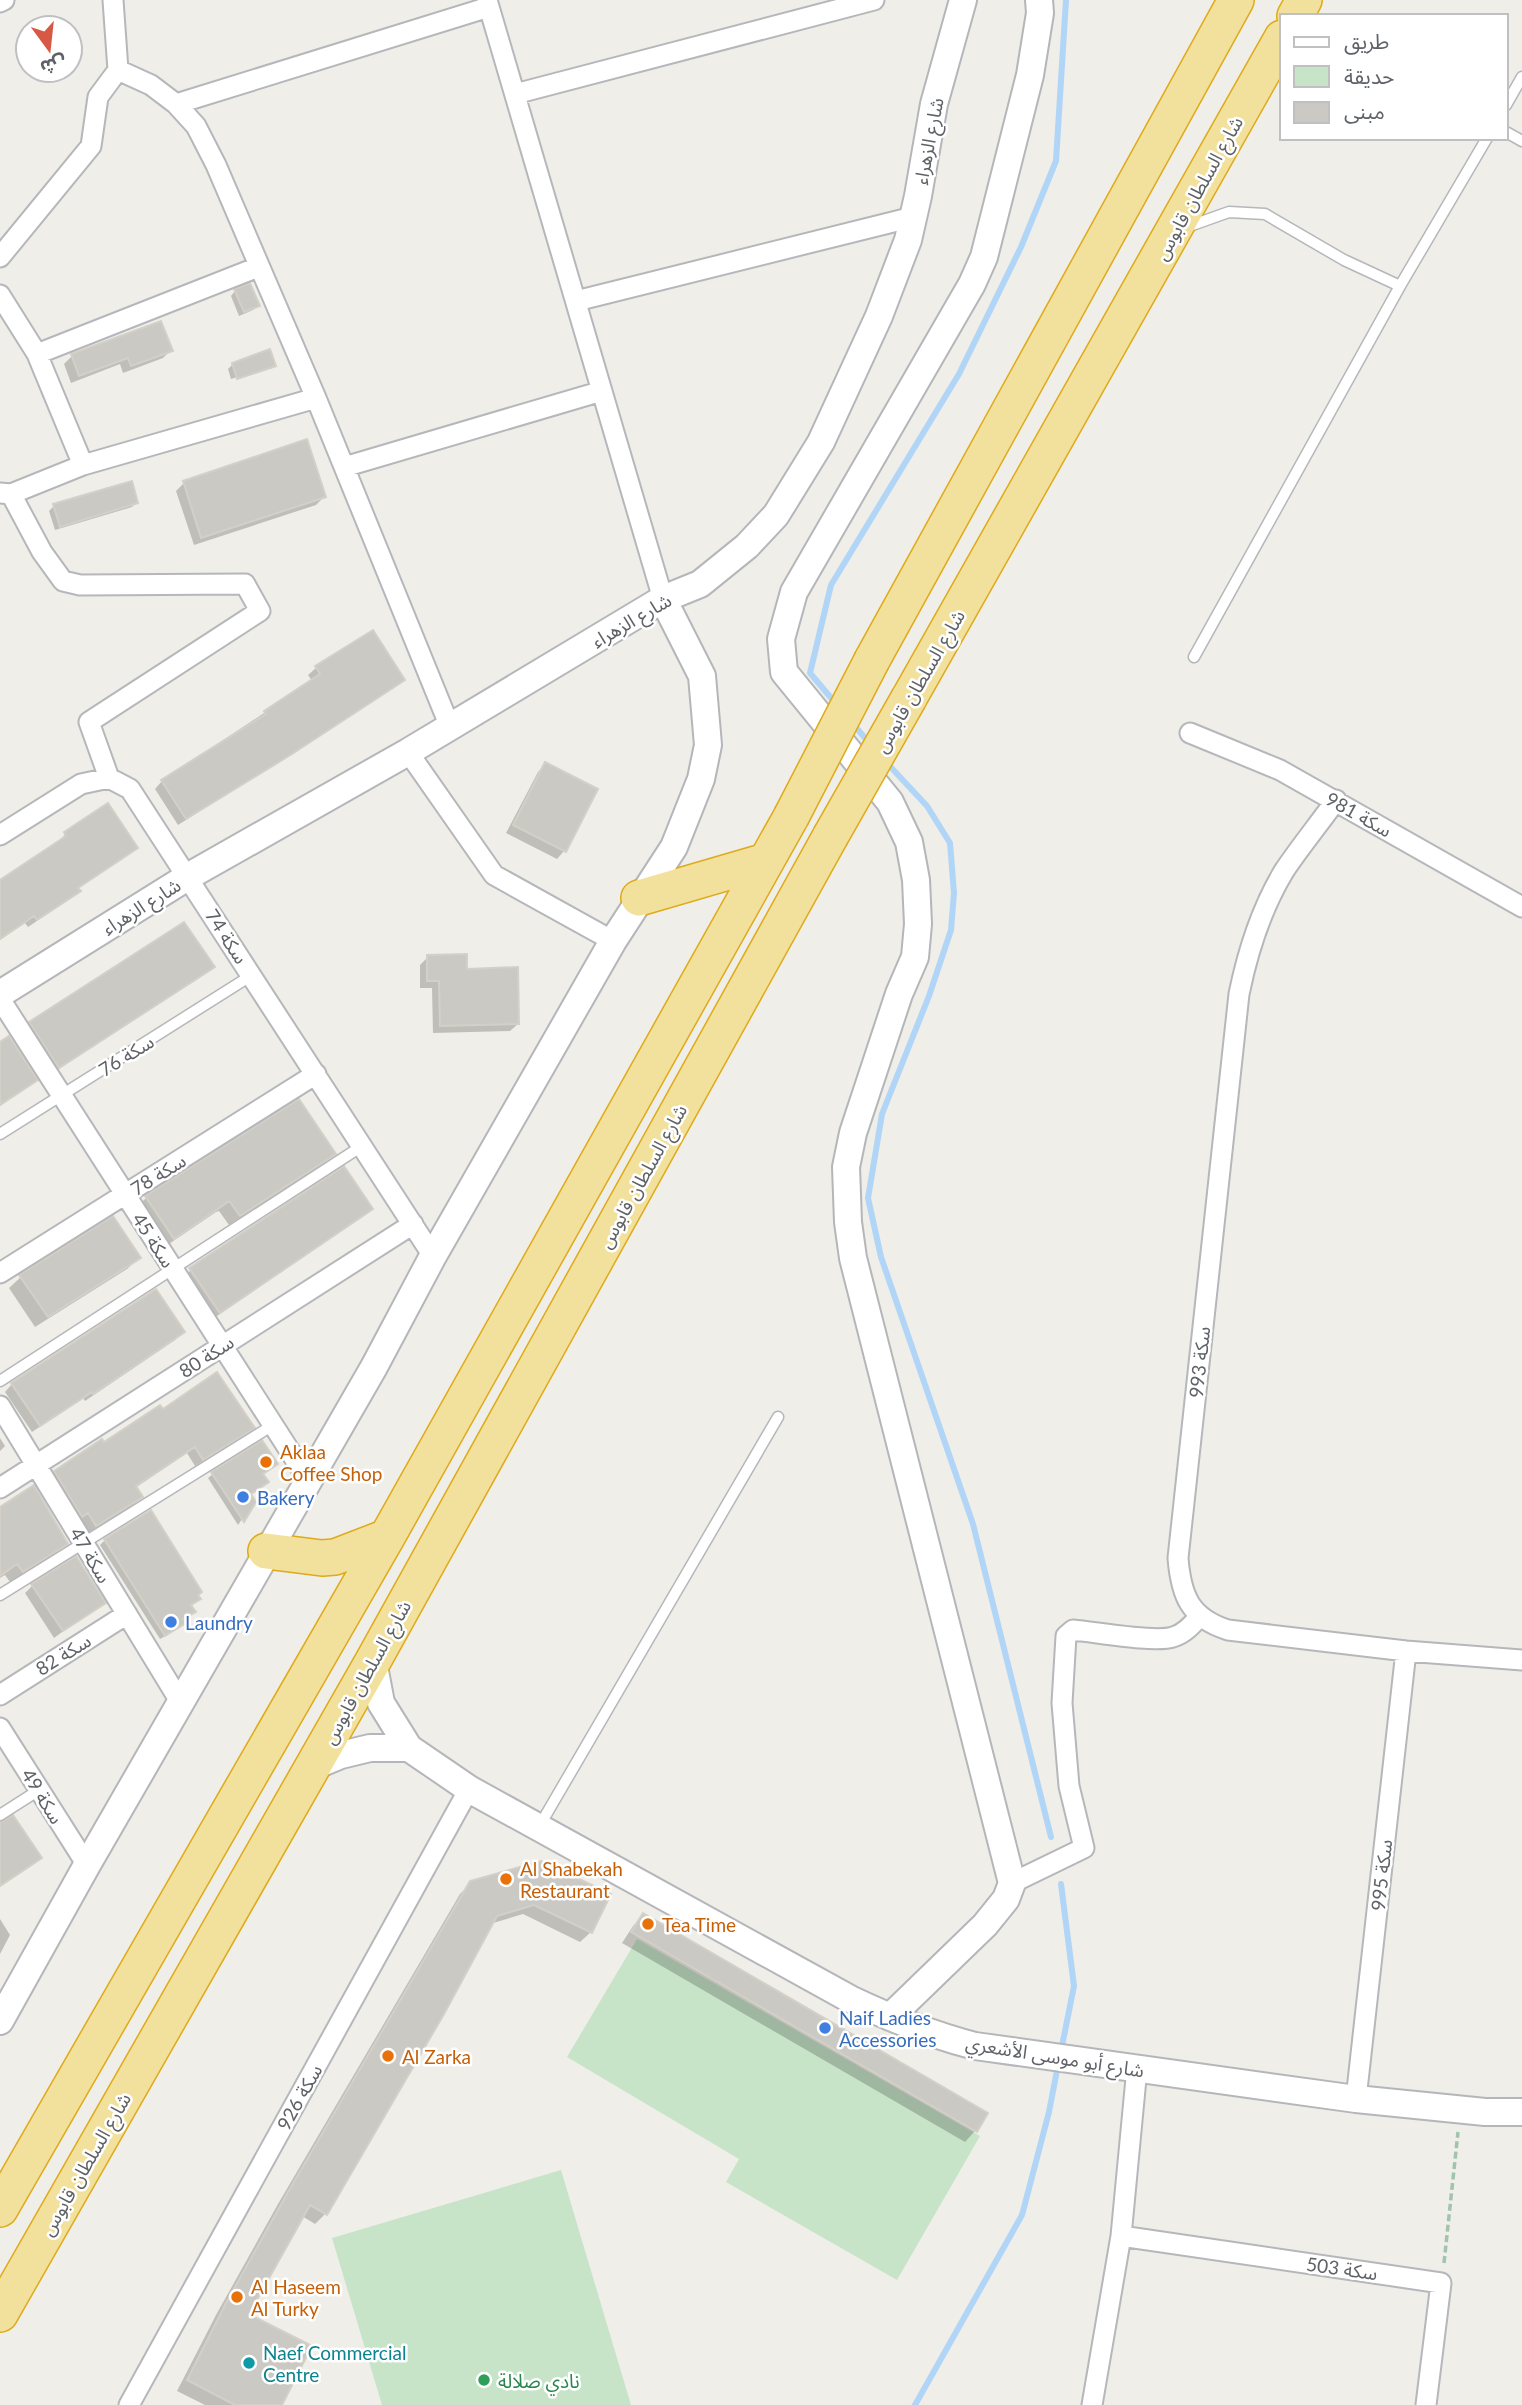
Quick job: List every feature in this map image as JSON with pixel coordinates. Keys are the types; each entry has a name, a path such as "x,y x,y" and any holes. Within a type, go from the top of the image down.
{"highway":[{"path":"0,2209 387,1537 791,817 872,660 1236,0"},
{"name":"شارع السلطان قابوس","path":"0,2314 373,1661 830,837 1280,42"},
{"path":"639,898 766,861"},
{"path":"266,1552 322,1559 335,1557 387,1537"}],"street":[{"path":"0,257 91,146 97,97 118,70 113,0"},
{"path":"515,94 874,0"},
{"name":"شارع الزهراء","path":"0,996 189,876 408,752 663,599 700,584 747,546 776,515 821,442 879,316 908,240 934,104 963,0"},
{"path":"890,2017 985,1925 1006,1899 1012,1882 853,1258 848,1222 846,1167 853,1133 899,994 915,957 918,924 916,880 909,842 890,802 784,672 781,639 794,592 985,257 1030,75 1040,13 1039,0"},
{"path":"0,2021 374,1367 433,1256 613,941 674,847 701,779 708,745 702,676 663,599 488,3 176,104"},
{"path":"118,70 151,85 176,104 196,126 216,165 316,397 450,727"},
{"path":"576,302 913,217"},
{"path":"37,354 258,267"},
{"path":"0,295 37,354 83,465"},
{"path":"344,467 602,391"},
{"path":"2,830 81,784 109,778 89,722 260,611 244,584 80,585 63,581 5,493 83,465 316,397"},
{"name":"سكة 981","path":"1190,733 1280,770 1522,907"},
{"path":"408,752 494,875 613,941"},
{"name":"سكة 74","path":"109,778 130,789 189,876 433,1256"},
{"name":"سكة 993","path":"1199,1617 1180,1583 1178,1558 1239,993 1248,952 1261,916 1284,872 1336,800"},
{"name":"سكة 45","path":"0,996 309,1480"},
{"name":"سكة 78","path":"0,1273 316,1074"},
{"name":"سكة 80","path":"0,1488 413,1224"},
{"name":"سكة 47","path":"0,1406 181,1703"},
{"name":"سكة 82","path":"0,1695 127,1614"},
{"path":"1012,1882 1084,1848 1069,1786 1062,1703 1066,1636 1073,1630 1157,1639 1174,1637 1188,1629 1199,1617 1228,1630 1406,1651 1522,1660"},
{"name":"سكة 995","path":"1356,2099 1406,1651"},
{"name":"شارع أبو موسى الأشعري","path":"373,1661 381,1703 409,1748 469,1789 850,1999 890,2017 975,2046 1356,2099 1461,2110 1522,2112"},
{"name":"سكة 49","path":"0,1728 87,1865"},
{"path":"312,1767 341,1755 370,1748 409,1748"},
{"name":"سكة 926","path":"129,2405 469,1789"},
{"path":"1092,2405 1121,2235 1125,2067"},
{"name":"سكة 503","path":"1121,2235 1441,2283"},
{"path":"1426,2405 1441,2283"}],"lane":[{"path":"1508,102 1522,77"},
{"path":"1194,657 1400,286 1486,140"},
{"path":"1174,231 1229,212 1265,214 1344,260 1400,286"},
{"name":"سكة 76","path":"0,1134 252,975"},
{"path":"0,1381 363,1146"},
{"path":"539,1827 778,1418"},
{"path":"0,1595 273,1425"},
{"path":"0,1815 39,1790"}],"path":[{"path":"1441,2283 1461,2110"}],"green space":[{"path":"637,1939 980,2136 897,2280 726,2182 739,2159 567,2057"},
{"path":"561,2170 631,2405 382,2405 332,2238"}],"building":[{"path":"250,283 260,306 244,312 234,289"},
{"path":"161,321 173,351 131,366 128,358 79,376 71,354"},
{"path":"270,349 276,366 237,379 232,363"},
{"path":"307,439 326,497 201,538 183,481"},
{"path":"132,481 138,503 60,527 53,504"},
{"path":"373,630 405,680 186,819 161,780 266,714 264,711 320,674 315,666"},
{"path":"545,762 598,789 566,852 513,825"},
{"path":"108,803 138,848 78,888 81,891 37,920 34,916 0,939 0,880 66,836 64,832"},
{"path":"184,922 215,967 59,1068 29,1022"},
{"path":"467,954 467,969 518,967 519,1024 440,1026 439,981 427,981 427,955"},
{"path":"9,1036 38,1080 0,1105 0,1042"},
{"path":"299,1099 336,1154 240,1216 228,1202 174,1239 145,1196"},
{"path":"344,1166 373,1209 220,1313 189,1268"},
{"path":"113,1216 141,1258 48,1317 19,1275"},
{"path":"156,1289 185,1332 40,1426 11,1383"},
{"path":"217,1372 255,1428 203,1460 195,1447 136,1486 143,1497 96,1526 88,1513 82,1517 54,1471 160,1405 163,1409"},
{"path":"262,1440 278,1464 263,1474 269,1482 251,1494 256,1502 244,1522 211,1472"},
{"path":"34,1485 68,1544 23,1572 17,1564 0,1576 0,1507"},
{"path":"151,1510 202,1592 198,1595 201,1599 191,1605 196,1612 183,1619 186,1623 165,1636 104,1539"},
{"path":"76,1556 106,1603 63,1631 31,1584"},
{"path":"13,1815 42,1858 0,1886 0,1822"},
{"path":"541,1861 611,1894 592,1933 534,1905 497,1916 444,2014 327,2215 310,2205 249,2314 312,2346 282,2405 235,2405 187,2380 288,2192 470,1881"},
{"path":"643,1913 988,2113 977,2132 631,1932"}],"waterway":[{"path":"837,705 810,673 831,585 959,374 1021,247 1056,161 1066,0"},
{"path":"853,724 871,745"},
{"path":"885,761 927,806 950,843 954,893 951,930 929,996 882,1114 868,1198 881,1257 973,1524 1051,1837"},
{"path":"1061,1884 1074,1986 1061,2051"},
{"path":"915,2405 1022,2215 1049,2112 1058,2065"}],"place":[{"name":"Aklaa Coffee Shop","path":"266,1462"},
{"name":"Bakery","path":"243,1497"},
{"name":"Laundry","path":"171,1622"},
{"name":"Al Shabekah Restaurant","path":"506,1879"},
{"name":"Tea Time","path":"648,1924"},
{"name":"Naif Ladies Accessories","path":"825,2028"},
{"name":"Al Zarka","path":"388,2056"},
{"name":"Al Haseem Al Turky","path":"237,2297"},
{"name":"Naef Commercial Centre","path":"249,2363"},
{"name":"نادي صلالة","path":"484,2380"}]}
